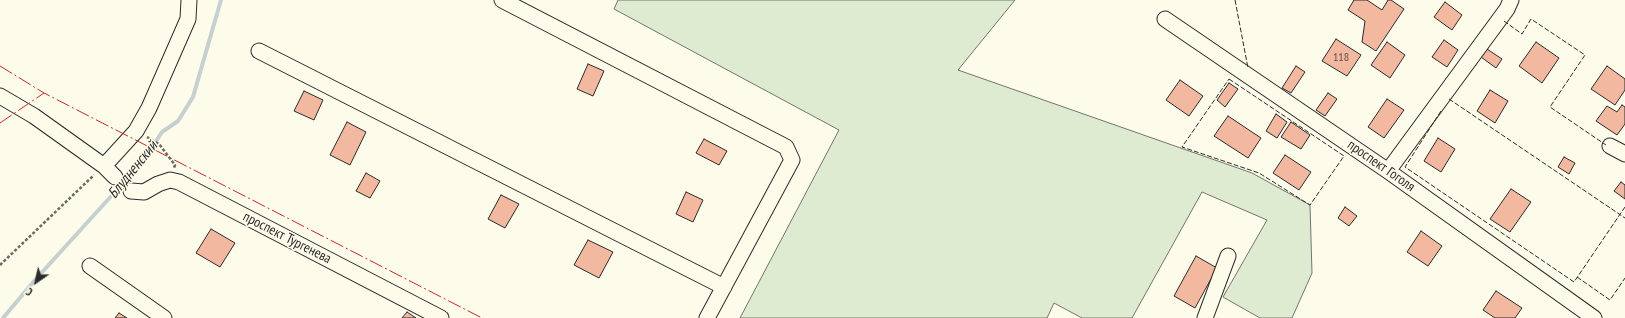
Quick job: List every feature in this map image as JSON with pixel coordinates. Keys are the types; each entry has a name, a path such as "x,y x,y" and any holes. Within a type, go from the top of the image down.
{"street":[{"path":"104,166 136,131 150,108 188,19 189,0"},
{"path":"502,0 786,147 792,160 707,318"},
{"path":"1388,171 1507,9 1511,0"},
{"name":"проспект Гоголя","path":"1165,19 1388,171 1594,318"},
{"path":"259,51 724,287"},
{"path":"0,96 34,116 104,166 115,177"},
{"path":"1610,146 1625,154"},
{"path":"131,191 144,192 158,184 170,180"},
{"name":"проспект Тургенева","path":"170,180 179,182 441,318"},
{"path":"1205,318 1228,256"},
{"path":"90,266 164,318"}],"path":[{"path":"152,139 159,144 175,165 170,180"},
{"path":"0,265 104,166"}],"green space":[{"path":"618,0 1015,0 958,70 1252,173 1310,205 1312,273 1292,318 1260,318 1223,297 1267,220 1202,192 1132,318 1082,318 1054,303 1047,318 740,318 839,130 614,9"}],"building":[{"path":"1354,0 1367,0 1382,10 1388,0 1391,0 1404,9 1376,51 1362,42 1365,21 1348,10"},
{"path":"1445,2 1462,15 1452,30 1434,17"},
{"path":"1336,39 1361,55 1347,76 1322,61"},
{"path":"1444,40 1458,50 1447,67 1432,57"},
{"path":"1387,42 1405,55 1390,78 1371,65"},
{"path":"1536,42 1559,58 1542,83 1519,66"},
{"path":"1487,49 1502,59 1496,68 1481,57"},
{"path":"588,64 604,71 593,96 577,89"},
{"path":"1296,66 1305,72 1291,93 1282,88"},
{"path":"1607,66 1625,79 1625,90 1615,105 1591,89"},
{"path":"1180,80 1203,96 1189,116 1166,100"},
{"path":"1229,83 1238,89 1225,107 1217,100"},
{"path":"1490,90 1508,101 1495,123 1477,111"},
{"path":"304,91 323,100 314,120 294,111"},
{"path":"1328,93 1337,99 1325,116 1316,110"},
{"path":"1387,99 1404,110 1384,138 1368,127"},
{"path":"1622,105 1625,107 1625,124 1617,135 1596,121 1607,106 1617,112"},
{"path":"1276,114 1287,122 1277,138 1266,131"},
{"path":"1228,116 1261,138 1248,158 1214,136"},
{"path":"347,122 366,132 350,165 330,155"},
{"path":"1291,122 1310,135 1301,149 1281,137"},
{"path":"1438,138 1455,149 1441,172 1424,161"},
{"path":"704,139 727,151 719,165 696,153"},
{"path":"1285,155 1311,172 1299,190 1273,173"},
{"path":"1564,157 1575,163 1569,174 1558,167"},
{"path":"366,173 380,181 370,198 356,191"},
{"path":"1621,182 1625,185 1625,199 1614,191"},
{"path":"1511,189 1531,202 1510,232 1490,219"},
{"path":"686,192 703,200 693,222 676,214"},
{"path":"501,195 519,204 505,228 488,219"},
{"path":"1345,207 1357,216 1349,226 1338,218"},
{"path":"211,229 235,243 220,267 196,253"},
{"path":"1421,231 1442,246 1428,266 1407,252"},
{"path":"588,240 613,252 599,278 574,265"},
{"path":"1196,256 1217,268 1195,308 1174,296"},
{"path":"1496,291 1522,308 1515,318 1495,318 1483,310"},
{"path":"407,312 416,318 402,318"},
{"path":"119,313 127,318 115,318"}],"waterway":[{"name":"Блудненский","path":"3,318 35,280 144,160 162,132 178,121 193,97 221,0"}],"fence":[{"path":"1235,0 1248,68"},
{"path":"1504,21 1522,34 1531,19 1585,55 1550,107 1606,145"},
{"path":"1229,79 1344,156 1310,205 1259,173 1182,147 1229,79"},
{"path":"1449,99 1625,218"},
{"path":"1441,111 1405,167 1574,282 1625,207"},
{"path":"1577,277 1610,300 1625,278"}],"power":[{"path":"0,66 44,93 482,318"},
{"path":"0,123 44,93"}]}
